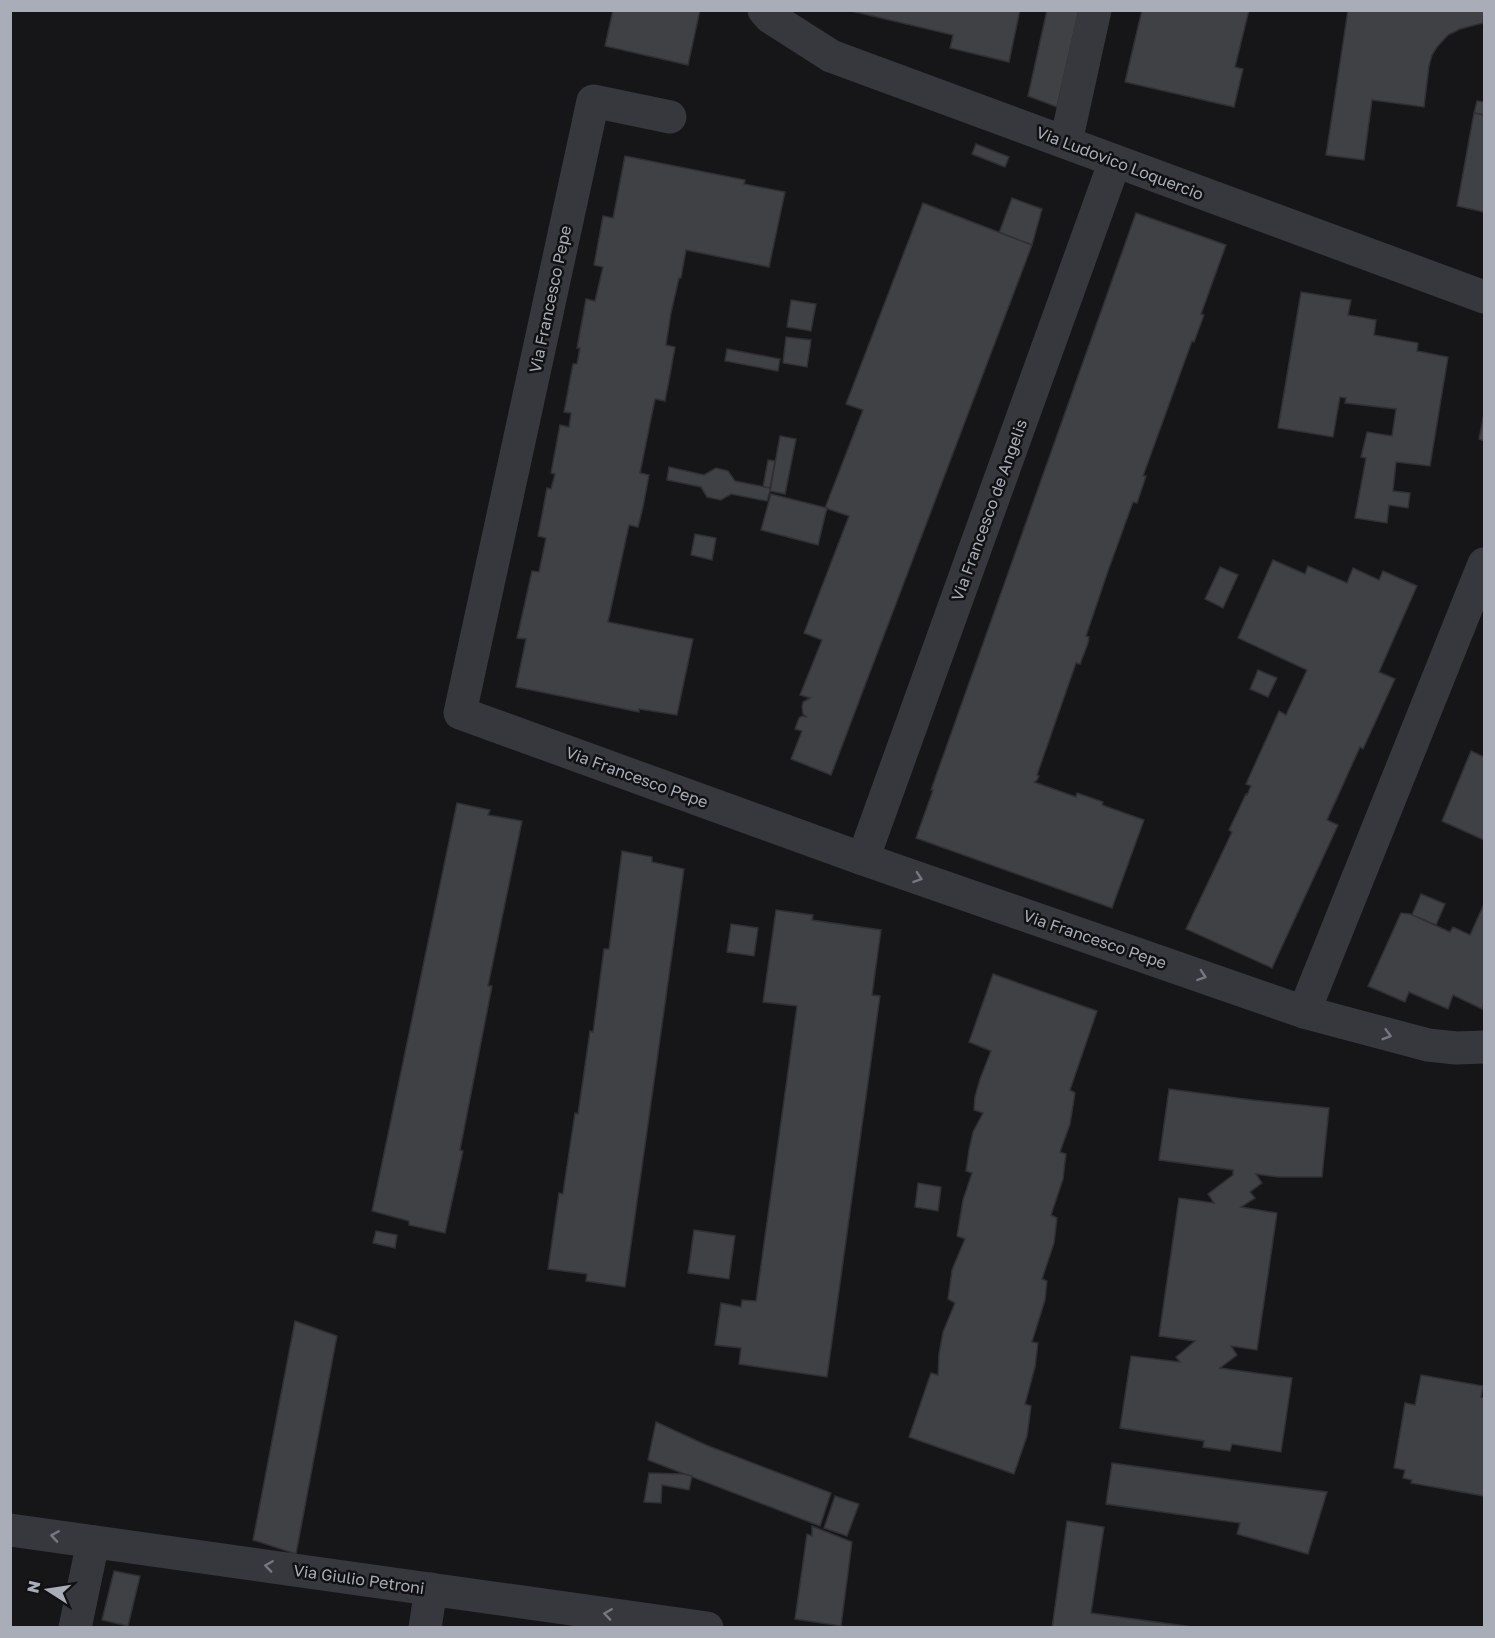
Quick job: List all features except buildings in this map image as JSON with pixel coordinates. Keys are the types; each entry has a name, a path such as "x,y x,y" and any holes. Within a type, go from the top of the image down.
{"street":[{"name":"Via Ludovico Loquercio","path":"764,10 770,17 831,56 1485,297"},
{"path":"1066,142 1095,10"},
{"name":"Via Francesco Pepe","path":"670,117 593,101 460,713 863,859 1304,1012 1428,1045 1456,1048 1485,1047"},
{"name":"Via Francesco de Angelis","path":"863,859 1115,161"},
{"path":"1304,1012 1485,564"},
{"name":"Via Giulio Petroni","path":"10,1530 707,1628"},
{"path":"75,1628 93,1542"},
{"path":"425,1628 431,1589"}]}
